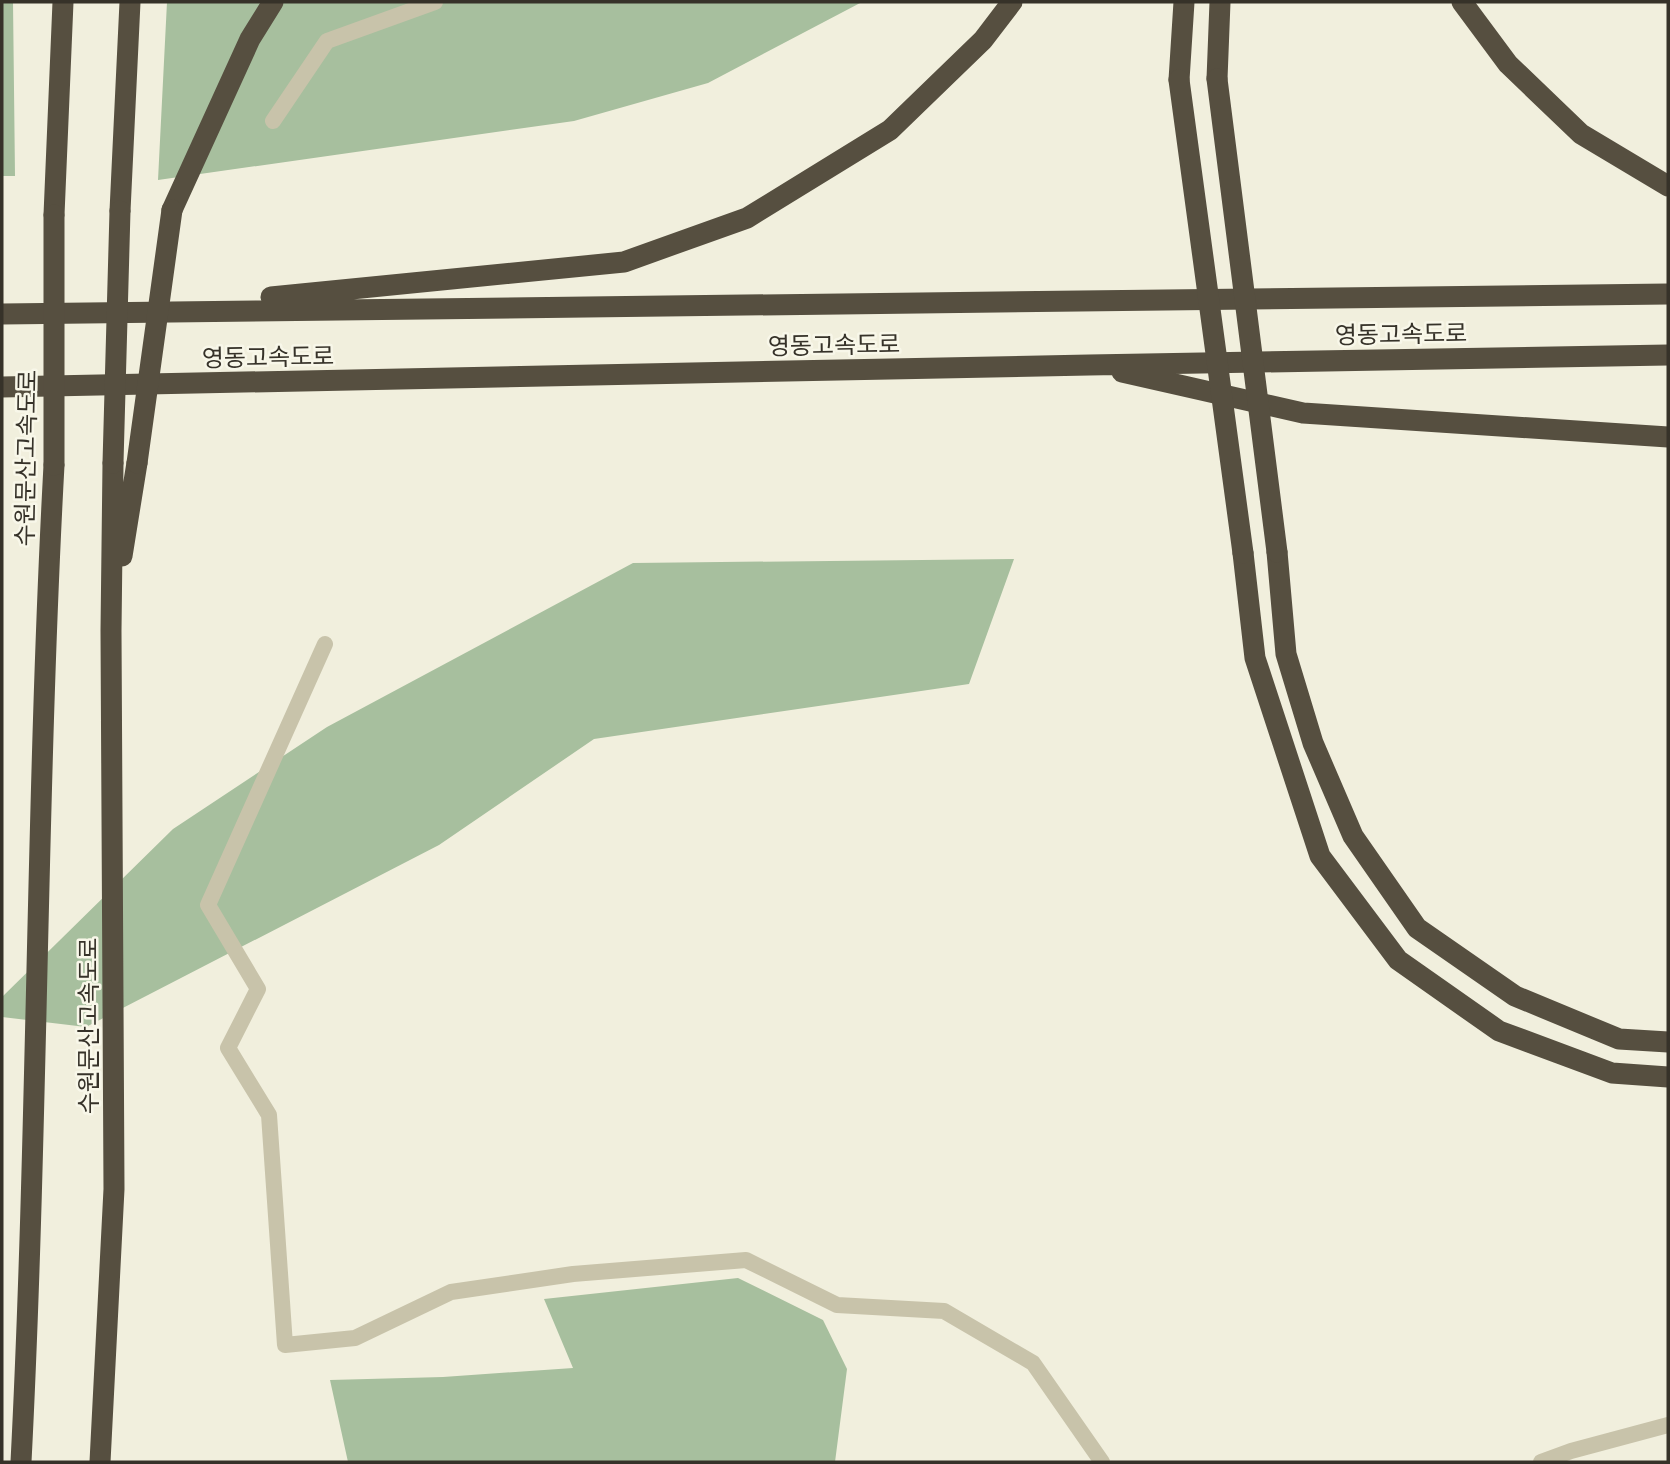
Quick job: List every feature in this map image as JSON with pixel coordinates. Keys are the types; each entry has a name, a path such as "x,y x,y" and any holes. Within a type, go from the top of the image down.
{"highway":[{"name":"수원문산고속도로","path":"100,1462 114,1189 111,631 113,463 120,211 130,2"},
{"path":"111,631 172,209 250,39 273,2"},
{"path":"134,311 624,262 747,218 890,130 983,40 1012,2"},
{"path":"1184,2 1179,80 1255,658 1320,856 1398,960 1499,1031 1612,1073 1668,1077"},
{"path":"1220,2 1217,79 1277,552 1286,654 1313,743 1353,836 1417,928 1515,996 1619,1039 1668,1042"},
{"path":"1462,2 1508,64 1581,134 1668,186"},
{"name":"수원문산고속도로","path":"21,1462 30,1301 47,592 54,465 54,215 62,3"},
{"name":"영동고속도로","path":"2,314 1668,294"},
{"name":"영동고속도로","path":"2,387 1668,355"},
{"path":"1089,365 1303,413 1668,437"}],"lane":[{"path":"272,121 327,41 435,2"},
{"path":"326,644 208,905 258,989 228,1048 269,1115 285,1345 355,1338 451,1292 573,1274 747,1260 837,1305 944,1311 1032,1363 1102,1462"},
{"path":"1541,1462 1571,1451 1668,1425"}],"green space":[{"path":"2,2 13,2 15,176 2,176"},
{"path":"167,2 862,2 708,83 574,121 158,180"},
{"path":"1014,559 969,684 594,739 439,845 86,1027 2,1017 2,997 173,829 327,727 633,563"},
{"path":"738,1278 823,1320 847,1369 835,1462 348,1462 330,1380 443,1377 573,1368 544,1299"}]}
